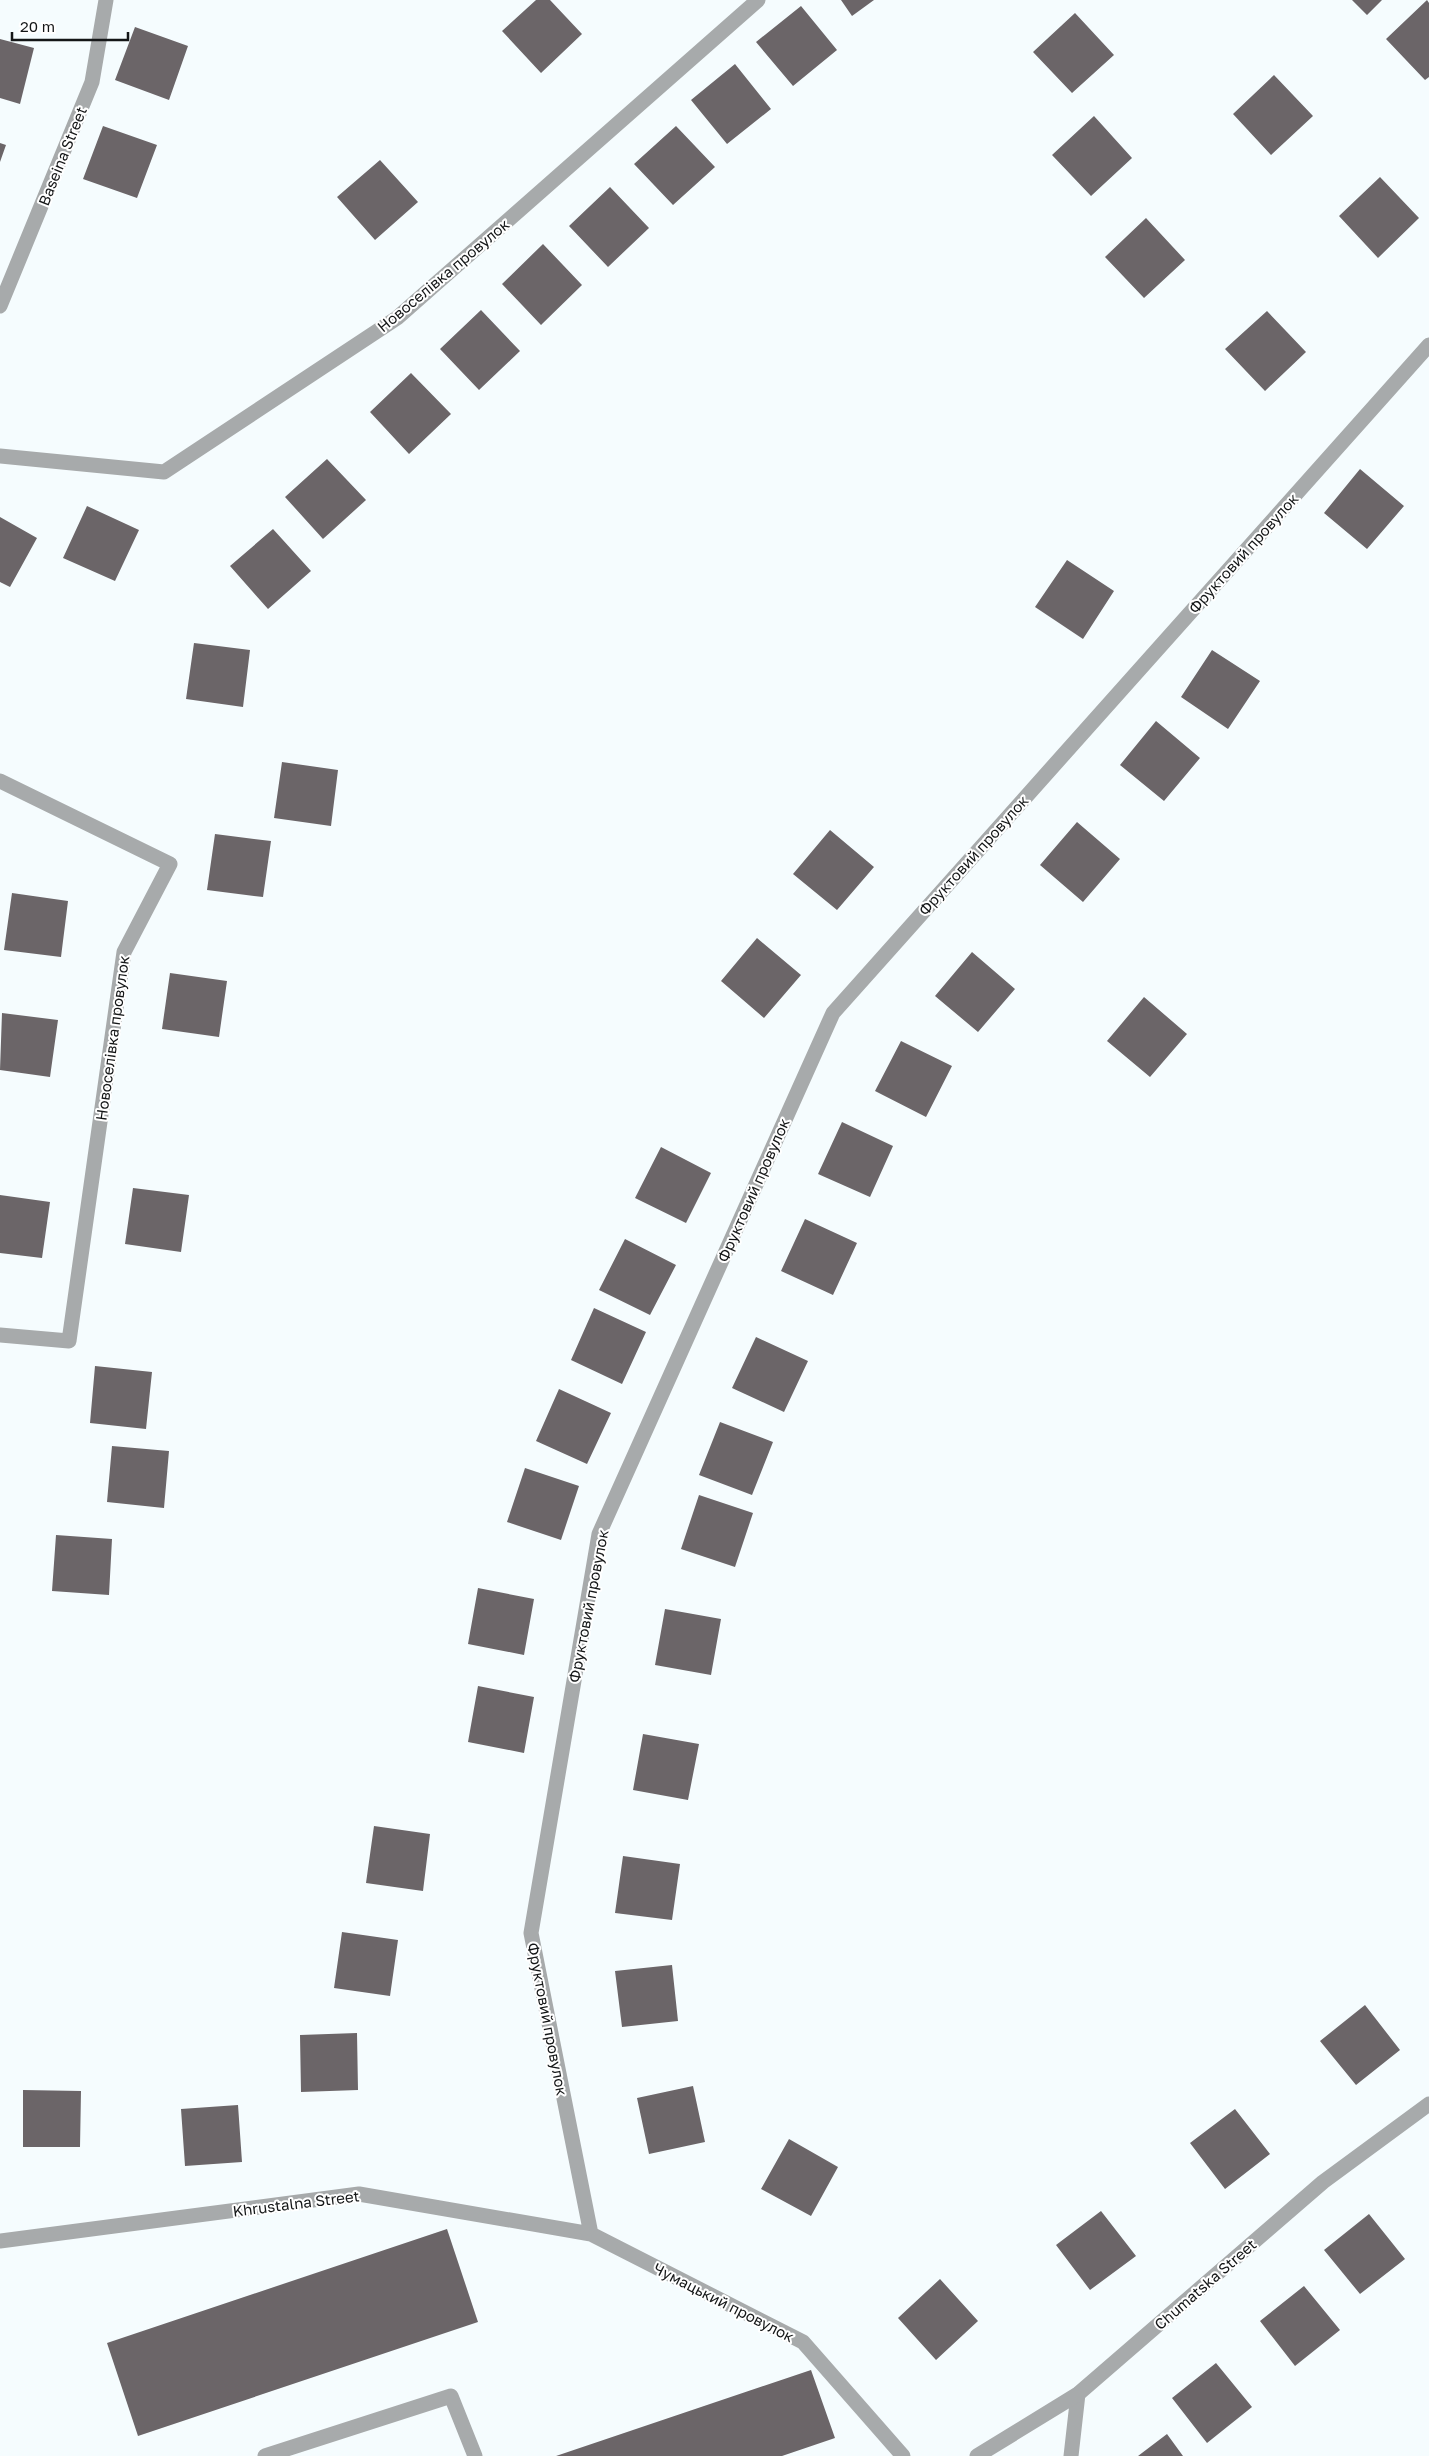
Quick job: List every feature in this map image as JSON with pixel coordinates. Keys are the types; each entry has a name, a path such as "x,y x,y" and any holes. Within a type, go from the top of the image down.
{"street":[{"name":"Baseina Street","path":"0,306 92,82 106,0"},
{"name":"Новоселівка провулок","path":"0,456 164,472 396,318 758,0"},
{"name":"Фруктовий провулок","path":"591,2234 531,1933 599,1534 832,1013 1429,345"},
{"name":"Новоселівка провулок","path":"0,781 170,864 124,952 69,1341 0,1335"},
{"name":"Chumatska Street","path":"977,2456 1078,2394 1324,2182 1429,2104"},
{"name":"Khrustalna Street","path":"0,2241 359,2194 591,2234"},
{"name":"Чумацький провулок","path":"591,2234 802,2342 903,2456"},
{"path":"1071,2456 1078,2394"},
{"path":"264,2456 452,2396 475,2456"}],"building":[{"path":"536,0 550,0 582,34 541,73 502,31"},
{"path":"841,0 874,0 852,16"},
{"path":"1352,0 1382,0 1367,15"},
{"path":"1427,0 1429,3 1429,77 1425,80 1386,39"},
{"path":"801,6 837,50 793,86 756,42"},
{"path":"1075,13 1114,55 1072,93 1033,52"},
{"path":"135,27 188,46 169,100 115,80"},
{"path":"0,39 34,48 20,104 0,98"},
{"path":"735,64 771,109 727,144 691,100"},
{"path":"1274,75 1313,116 1271,155 1233,114"},
{"path":"1094,116 1132,158 1091,196 1052,155"},
{"path":"103,126 157,145 137,198 83,179"},
{"path":"676,126 715,167 673,205 634,164"},
{"path":"0,143 6,145 0,162"},
{"path":"380,160 418,202 375,240 337,197"},
{"path":"1380,177 1419,218 1378,258 1339,216"},
{"path":"610,187 649,228 608,267 569,226"},
{"path":"1146,218 1185,260 1144,298 1105,257"},
{"path":"543,244 582,285 541,325 502,284"},
{"path":"481,310 520,351 479,390 440,349"},
{"path":"1267,311 1306,352 1265,391 1225,349"},
{"path":"411,373 451,414 409,454 370,412"},
{"path":"327,459 366,500 323,539 285,497"},
{"path":"1360,469 1404,506 1367,549 1324,513"},
{"path":"87,506 139,530 115,581 63,558"},
{"path":"0,517 37,538 10,587 0,582"},
{"path":"273,529 311,571 268,609 230,566"},
{"path":"1067,560 1114,591 1083,639 1035,607"},
{"path":"194,643 250,650 243,707 186,699"},
{"path":"1212,650 1260,681 1228,729 1181,697"},
{"path":"1156,721 1200,758 1164,801 1120,765"},
{"path":"282,762 338,770 331,826 274,818"},
{"path":"1077,822 1120,859 1083,902 1040,865"},
{"path":"830,830 874,867 837,910 793,874"},
{"path":"215,834 271,841 263,897 207,890"},
{"path":"12,893 68,901 61,957 4,950"},
{"path":"757,938 801,975 764,1018 721,981"},
{"path":"972,952 1015,989 978,1032 935,996"},
{"path":"170,973 227,981 219,1037 162,1029"},
{"path":"1144,997 1187,1034 1150,1077 1107,1041"},
{"path":"2,1013 58,1020 50,1077 0,1070"},
{"path":"901,1041 952,1066 926,1117 875,1091"},
{"path":"842,1122 893,1146 870,1197 818,1174"},
{"path":"661,1147 711,1173 686,1223 635,1198"},
{"path":"133,1188 189,1195 181,1252 125,1244"},
{"path":"0,1195 50,1202 42,1258 0,1253"},
{"path":"805,1219 857,1243 833,1295 781,1271"},
{"path":"625,1239 676,1265 650,1315 599,1290"},
{"path":"594,1308 646,1332 622,1384 571,1360"},
{"path":"756,1337 808,1361 784,1412 732,1388"},
{"path":"95,1366 152,1372 146,1429 90,1423"},
{"path":"559,1389 611,1413 587,1464 536,1441"},
{"path":"720,1422 773,1442 752,1495 699,1475"},
{"path":"112,1446 169,1451 164,1508 107,1502"},
{"path":"525,1468 579,1486 561,1540 507,1522"},
{"path":"699,1495 753,1513 735,1567 681,1549"},
{"path":"56,1535 112,1539 109,1595 52,1591"},
{"path":"478,1588 534,1599 524,1655 468,1644"},
{"path":"665,1609 721,1619 711,1675 655,1665"},
{"path":"478,1686 534,1697 524,1753 468,1742"},
{"path":"643,1734 699,1744 688,1800 633,1790"},
{"path":"374,1826 430,1834 423,1891 366,1883"},
{"path":"623,1856 680,1864 672,1920 615,1913"},
{"path":"342,1932 398,1940 390,1996 334,1988"},
{"path":"672,1965 678,2021 622,2027 615,1971"},
{"path":"1365,2005 1400,2050 1356,2085 1320,2041"},
{"path":"357,2033 358,2090 301,2092 300,2035"},
{"path":"693,2086 705,2142 649,2154 637,2098"},
{"path":"23,2090 81,2091 80,2147 23,2147"},
{"path":"238,2105 242,2162 185,2166 181,2109"},
{"path":"1235,2109 1270,2154 1225,2189 1190,2143"},
{"path":"789,2139 838,2167 811,2216 761,2189"},
{"path":"1101,2211 1136,2256 1090,2290 1056,2245"},
{"path":"1369,2214 1405,2259 1360,2294 1324,2250"},
{"path":"447,2229 478,2322 138,2436 107,2343"},
{"path":"940,2279 978,2321 936,2360 898,2318"},
{"path":"1304,2286 1340,2330 1295,2366 1260,2321"},
{"path":"1216,2363 1252,2407 1207,2443 1172,2398"},
{"path":"811,2370 835,2438 782,2456 556,2456"},
{"path":"1167,2434 1183,2456 1138,2456"}]}
